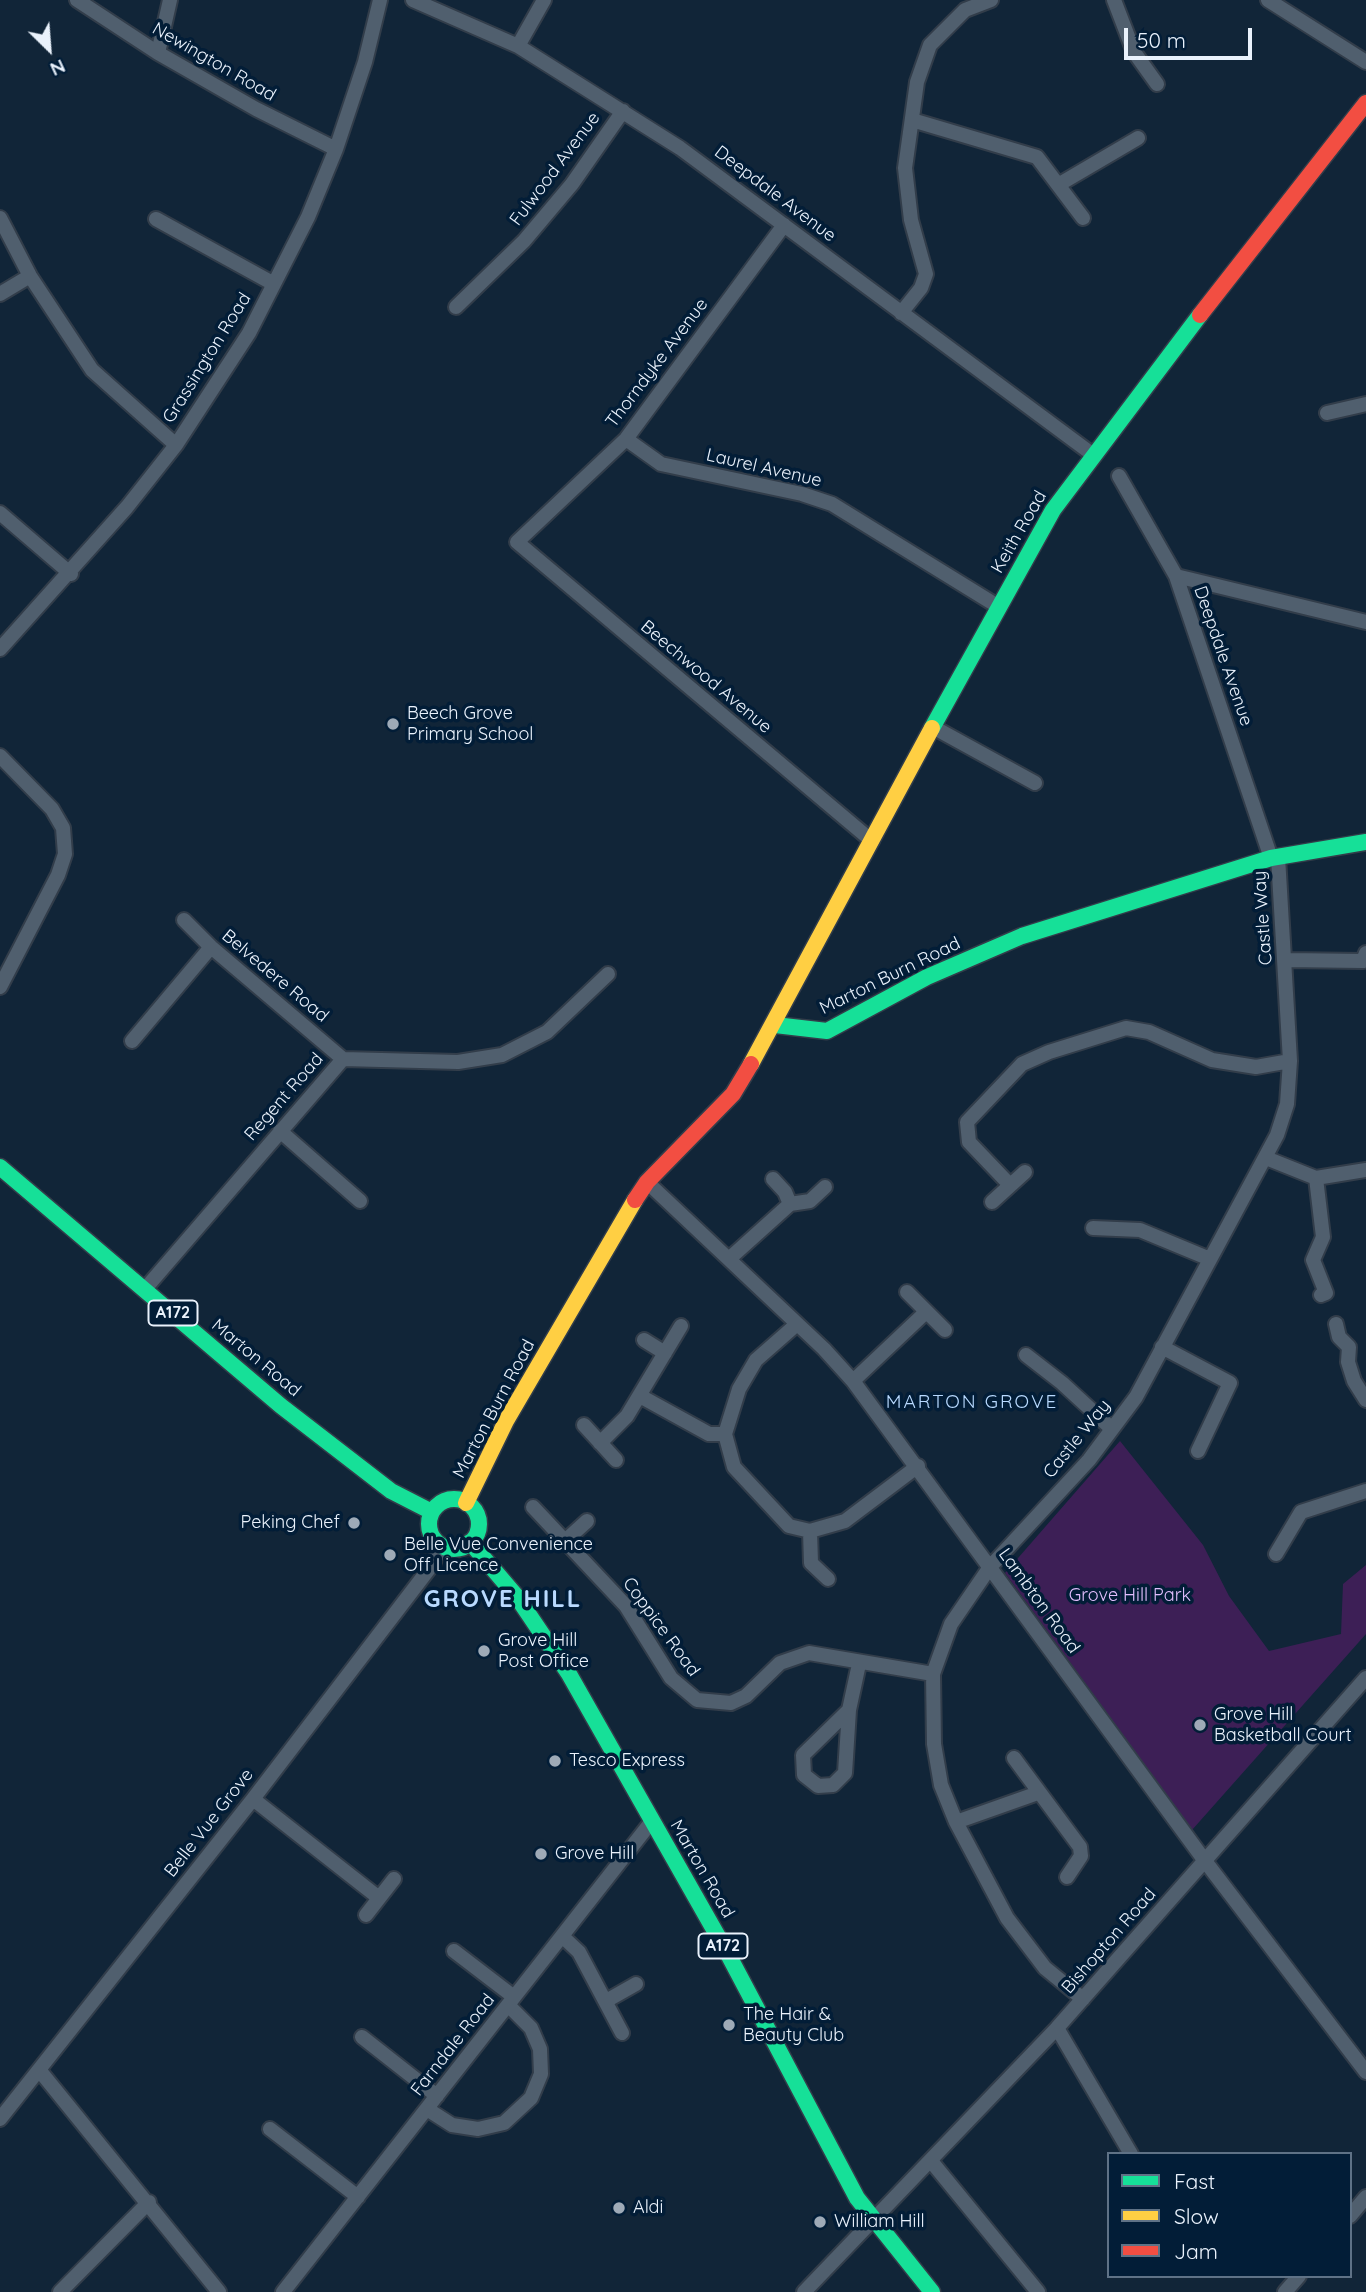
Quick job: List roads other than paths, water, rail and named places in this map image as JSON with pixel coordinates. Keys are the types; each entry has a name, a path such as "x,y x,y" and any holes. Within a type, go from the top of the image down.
{"street":[{"name":"Newington Road","path":"77,0 158,53 256,110 336,149"},
{"path":"158,53 170,0"},
{"name":"Grassington Road","path":"0,649 71,574 176,445 249,332 336,149 365,62 380,0"},
{"name":"Deepdale Avenue","path":"413,0 518,46 680,148 1092,454"},
{"path":"518,46 544,0"},
{"path":"901,313 921,288 926,274 911,220 905,168 917,82 930,45 965,10 991,0"},
{"path":"1114,0 1134,52 1157,84"},
{"path":"1271,1 1366,62"},
{"name":"Keith Road","path":"775,1025 933,727 1053,510 1092,454 1366,103"},
{"name":"Fulwood Avenue","path":"456,307 524,241 548,213 623,111"},
{"path":"912,120 1037,157 1083,218"},
{"path":"1058,185 1138,138"},
{"path":"0,218 30,276 92,370 176,445"},
{"path":"156,219 274,284"},
{"name":"Thorndyke Avenue","path":"517,542 626,439 784,225"},
{"path":"0,294 30,276"},
{"path":"1326,413 1366,404"},
{"name":"Laurel Avenue","path":"626,439 661,464 802,494 832,504 999,607"},
{"name":"Deepdale Avenue","path":"1119,476 1176,576 1274,857"},
{"path":"0,513 71,574"},
{"name":"Beechwood Avenue","path":"517,542 872,841"},
{"path":"1176,576 1366,622"},
{"path":"933,727 1035,783"},
{"path":"0,757 52,809 63,828 65,853 58,875 0,987"},
{"name":"Marton Burn Road","path":"466,1503 506,1421 605,1247 647,1182 733,1094 775,1025 827,1031 928,977 1022,936 1274,857 1366,842"},
{"name":"Castle Way","path":"1083,1999 1045,1968 1007,1918 956,1822 942,1785 934,1744 933,1674 951,1624 990,1567 1089,1460 1136,1397 1266,1158 1287,1104 1290,1061 1286,960 1274,857"},
{"name":"Belvedere Road","path":"184,920 211,947 343,1059"},
{"path":"132,1041 211,947"},
{"path":"1286,960 1363,961 1366,953"},
{"name":"Regent Road","path":"145,1289 343,1059 458,1062 502,1055 547,1032 608,974"},
{"path":"1010,1185 969,1142 967,1122 1022,1064 1049,1052 1126,1028 1149,1032 1212,1060 1256,1067 1290,1061"},
{"path":"280,1131 360,1200"},
{"path":"1266,1158 1316,1178 1366,1170"},
{"name":"Marton Road","path":"0,1167 282,1406 391,1491 432,1512"},
{"path":"992,1202 1025,1172"},
{"path":"1316,1178 1323,1237 1313,1260 1326,1293 1321,1295"},
{"path":"773,1179 785,1192 790,1204"},
{"name":"Lambton Road","path":"647,1182 730,1258 853,1381 918,1466 1205,1861 1366,2072"},
{"path":"730,1258 790,1204 810,1201 825,1187"},
{"path":"1093,1228 1140,1230 1210,1259"},
{"path":"907,1292 945,1331"},
{"path":"853,1381 926,1312"},
{"path":"797,1324 756,1360 739,1389 725,1434 734,1467 789,1526 810,1531 845,1521 918,1466"},
{"path":"1336,1324 1339,1337 1349,1347 1348,1362 1354,1381 1366,1400"},
{"path":"600,1443 627,1416 681,1326"},
{"path":"644,1340 665,1353"},
{"path":"1349,1347 1366,1345"},
{"path":"1162,1347 1230,1383 1198,1451"},
{"path":"1026,1355 1062,1383 1112,1429"},
{"path":"640,1396 709,1434 725,1434"},
{"path":"583,1425 616,1460"},
{"path":"1276,1554 1301,1512 1366,1491"},
{"path":"451,1499 466,1503 478,1522 470,1542 457,1549 436,1542 429,1528 432,1512 437,1506 451,1499"},
{"name":"Coppice Road","path":"533,1507 626,1606 671,1678 697,1700 731,1703 746,1696 780,1663 809,1653 859,1664 933,1674"},
{"path":"565,1541 587,1521"},
{"path":"810,1531 811,1563 828,1579"},
{"name":"Marton Road","path":"470,1542 517,1597 569,1674 729,1956 821,2137 872,2220 932,2292"},
{"name":"Belle Vue Grove","path":"0,2119 253,1799 432,1565 442,1546"},
{"path":"849,1710 803,1755 804,1775 818,1786 833,1785 845,1773 849,1710 859,1664"},
{"name":"Bishopton Road","path":"804,2292 1057,2028 1366,1678"},
{"path":"1014,1758 1080,1847 1081,1856 1067,1877"},
{"path":"956,1822 1038,1793"},
{"path":"253,1799 379,1898"},
{"name":"Farndale Road","path":"284,2292 652,1821"},
{"path":"366,1915 394,1879"},
{"path":"562,1936 579,1952 622,2033"},
{"path":"427,2109 452,2126 478,2129 504,2123 531,2098 541,2074 540,2049 531,2028 511,2001 454,1951"},
{"path":"606,2001 636,1984"},
{"path":"1057,2028 1130,2152"},
{"path":"362,2037 437,2096"},
{"path":"40,2071 149,2202 219,2292"},
{"path":"270,2129 358,2197"},
{"path":"931,2161 1038,2292"},
{"path":"1352,2214 1366,2197"},
{"path":"60,2292 149,2202"},
{"path":"1285,2292 1297,2278"}],"place":[{"name":"Beech Grove Primary School","path":"393,724"},
{"name":"Peking Chef","path":"354,1523"},
{"name":"Belle Vue Convenience Off Licence","path":"390,1555"},
{"name":"Grove Hill Post Office","path":"484,1651"},
{"name":"Grove Hill Basketball Court","path":"1200,1725"},
{"name":"Tesco Express","path":"555,1761"},
{"name":"Grove Hill","path":"541,1854"},
{"name":"The Hair & Beauty Club","path":"729,2025"},
{"name":"Aldi","path":"619,2208"},
{"name":"William Hill","path":"820,2222"}],"district":[{"name":"MARTON GROVE","path":"972,1402"},
{"name":"GROVE HILL","path":"503,1600"}],"park label":[{"name":"Grove Hill Park","path":"1130,1596"}]}
